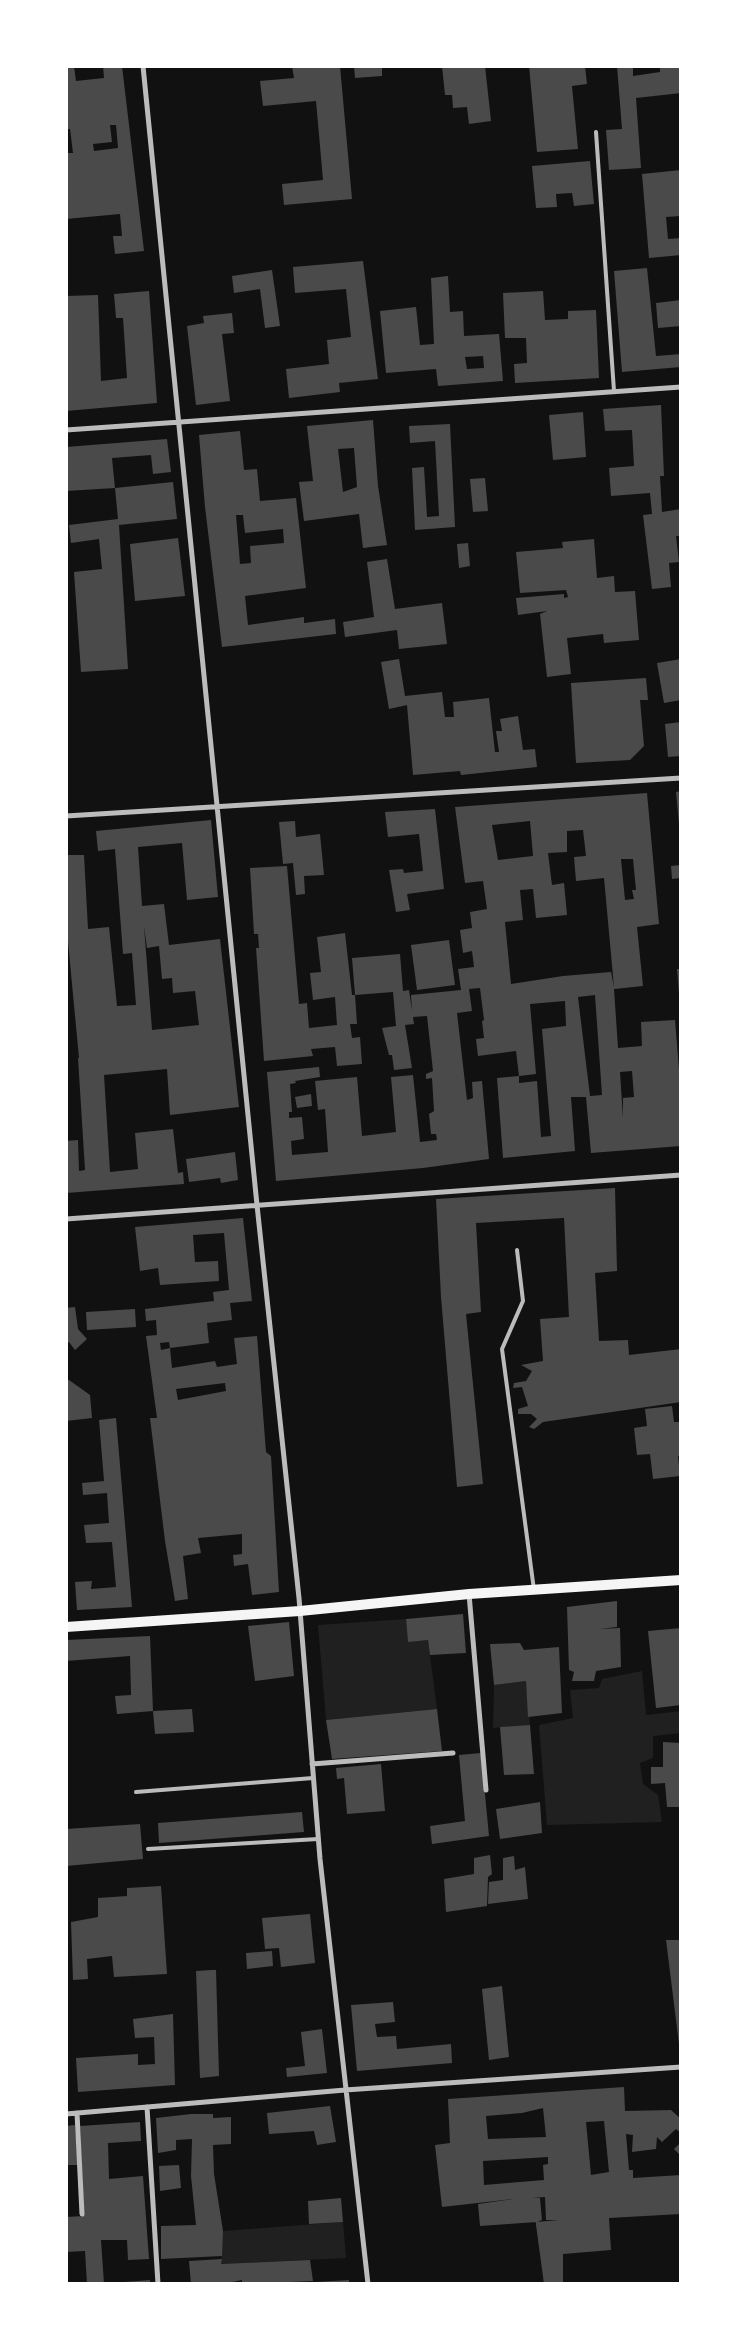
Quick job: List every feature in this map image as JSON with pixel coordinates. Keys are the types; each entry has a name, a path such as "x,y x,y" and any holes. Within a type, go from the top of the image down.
{"main road":[{"path":"66,1627 300,1611 469,1594 681,1580"}],"street":[{"path":"143,66 216,808 300,1611 318,1839 368,2284"},
{"path":"66,430 681,387"},
{"path":"66,816 681,778"},
{"path":"66,1219 681,1175"},
{"path":"469,1594 486,1790"},
{"path":"312,1764 453,1753"},
{"path":"66,2114 345,2090 681,2067"},
{"path":"147,2107 158,2284"},
{"path":"77,2113 82,2214"}],"lane":[{"path":"596,132 614,391"},
{"path":"517,1250 523,1302 502,1349 534,1590"},
{"path":"136,1792 312,1778"},
{"path":"148,1849 318,1839"}],"shaded area":[{"path":"406,1619 408,1641 428,1640 437,1709 326,1720 318,1625"},
{"path":"642,1671 646,1715 681,1711 681,1733 653,1736 653,1758 640,1763 643,1784 658,1795 662,1822 547,1825 539,1725 573,1718 570,1690 599,1688 602,1679"},
{"path":"526,1681 530,1725 493,1728 494,1685"},
{"path":"343,2222 346,2258 221,2264 223,2231"}],"building":[{"path":"66,66 74,66 76,81 104,78 103,66 122,66 144,251 115,254 113,236 122,236 120,214 66,219 66,153 73,153 70,129 66,129","holes":["110,125 116,125 118,148 94,151 93,144 112,142"]},
{"path":"292,66 340,66 352,199 284,205 282,184 323,180 316,101 263,106 260,81 294,78"},
{"path":"354,66 382,66 382,76 355,78"},
{"path":"442,66 485,66 491,121 469,124 467,107 453,108 452,95 445,95"},
{"path":"529,66 585,66 587,84 572,86 578,149 537,152"},
{"path":"617,66 633,66 633,76 660,72 660,66 680,66 681,93 636,98 641,168 609,170 606,130 622,129"},
{"path":"590,161 594,204 574,206 572,193 556,194 557,207 536,208 532,166"},
{"path":"681,170 681,216 666,217 668,239 681,238 681,255 649,258 642,174"},
{"path":"363,261 378,379 339,383 340,392 289,398 286,369 329,364 327,340 351,337 346,289 295,293 293,267"},
{"path":"647,268 656,356 681,354 681,367 622,372 614,271"},
{"path":"272,270 280,326 265,328 260,289 234,293 232,276"},
{"path":"448,276 450,312 463,311 464,336 499,334 503,381 438,386 436,369 386,373 380,311 416,307 420,345 434,344 431,278","holes":["483,356 484,368 467,369 465,357"]},
{"path":"149,291 157,403 66,411 66,296 98,295 101,381 127,378 123,318 116,318 114,294"},
{"path":"543,291 545,320 568,319 568,311 596,310 599,378 515,383 514,364 527,363 526,338 505,338 503,293"},
{"path":"681,300 681,326 658,328 656,303"},
{"path":"232,313 234,333 222,334 230,401 196,405 187,326 204,323 203,316"},
{"path":"661,405 664,476 660,476 662,512 681,509 681,536 676,536 679,562 669,563 671,587 652,589 643,515 652,514 650,493 611,496 609,468 634,466 632,430 605,431 603,409"},
{"path":"583,412 586,457 553,460 549,415"},
{"path":"373,420 378,486 387,545 363,548 359,514 304,521 299,482 313,481 307,426","holes":["354,448 357,487 343,492 338,449"]},
{"path":"450,424 455,527 415,530 412,468 424,467 427,517 439,516 435,441 410,443 409,426"},
{"path":"240,431 244,470 257,469 260,501 296,498 306,588 245,596 248,625 304,617 304,623 335,619 336,634 222,647 205,507 199,435","holes":["236,515 243,515 245,533 283,529 284,543 250,546 251,563 240,564"]},
{"path":"167,439 171,472 153,474 151,455 112,458 115,488 66,491 66,447"},
{"path":"485,478 488,511 473,512 470,479"},
{"path":"173,482 177,519 119,525 128,669 81,672 74,572 102,569 99,539 71,543 69,525 118,519 115,488"},
{"path":"178,538 185,596 135,601 130,544"},
{"path":"594,539 597,578 614,576 615,592 635,591 639,640 604,643 603,634 567,638 571,674 547,677 540,614 547,611 518,615 516,598 564,594 564,598 568,597 566,590 520,593 516,552 563,548 562,542"},
{"path":"468,543 470,566 459,568 457,544"},
{"path":"387,559 395,609 442,603 447,644 399,649 397,630 345,637 343,622 374,617 367,562"},
{"path":"399,659 405,696 442,692 445,717 454,717 453,702 489,698 495,752 499,752 496,731 502,731 500,719 518,716 523,750 535,749 537,767 461,775 460,771 413,775 407,705 389,709 381,662"},
{"path":"681,659 681,700 664,703 657,663"},
{"path":"646,678 648,700 640,700 644,746 630,760 576,763 571,683"},
{"path":"681,722 681,756 668,757 665,724"},
{"path":"681,791 681,824 679,824 676,792"},
{"path":"647,793 659,924 637,927 643,986 614,989 618,1048 642,1046 641,1022 675,1020 681,1095 681,1146 591,1153 586,1097 571,1097 575,1151 503,1158 497,1078 519,1076 516,1051 478,1056 476,1039 484,1038 480,988 469,989 472,1011 457,1013 467,1100 473,1098 472,1082 482,1081 489,1159 423,1168 276,1181 267,1072 319,1067 320,1077 295,1081 296,1083 290,1084 292,1112 289,1112 289,1118 302,1117 304,1139 291,1141 292,1155 328,1152 325,1109 318,1110 315,1081 357,1077 362,1136 396,1132 391,1077 413,1075 420,1142 437,1140 436,1134 431,1134 429,1114 434,1111 432,1078 426,1079 426,1074 433,1071 427,1016 413,1017 414,1024 405,1025 412,1068 394,1070 392,1055 389,1055 382,1028 396,1026 393,992 355,995 352,958 400,954 403,991 409,990 412,1011 411,995 461,990 458,969 474,967 472,951 463,953 460,930 472,928 470,912 487,909 483,881 465,883 455,807","holes":["530,821 533,856 498,860 492,825","583,830 586,856 574,857 576,881 604,878 614,987 611,972 563,976 511,984 505,922 523,920 520,890 533,889 536,918 567,915 564,883 552,885 548,853 567,852 567,831","621,859 633,859 636,890 632,890 634,899 625,900","595,995 602,1095 590,1096 578,997","565,1001 566,1026 542,1029 551,1136 541,1137 537,1081 519,1083 519,1076 536,1074 530,1004","632,1071 634,1097 623,1098 623,1118 620,1072"]},
{"path":"435,809 444,889 407,894 410,910 396,912 389,870 403,869 404,873 423,871 419,834 388,837 385,812"},
{"path":"211,820 218,897 187,900 182,843 138,847 142,906 164,904 169,945 220,939 239,1107 170,1115 167,1069 104,1075 110,1172 138,1169 135,1133 173,1129 178,1173 183,1172 184,1184 66,1193 66,1141 78,1140 79,1171 85,1170 79,1058 67,931 66,855 84,855 88,929 109,927 117,1006 136,1005 132,953 123,954 115,849 98,851 96,831","holes":["144,926 147,948 159,946 162,979 172,978 173,993 195,991 199,1025 152,1030"]},
{"path":"295,821 296,837 320,834 324,875 304,876 305,894 296,895 293,863 283,864 279,822"},
{"path":"681,865 681,878 672,879 671,866"},
{"path":"287,866 299,1004 307,1003 309,1028 337,1025 335,997 313,1000 310,973 321,972 317,937 345,933 352,995 355,995 357,1024 350,1024 352,1038 360,1037 362,1064 337,1066 335,1047 311,1049 313,1056 264,1061 256,948 259,948 258,934 254,934 250,868"},
{"path":"449,940 455,985 417,990 411,945"},
{"path":"677,969 681,969 681,994 679,994"},
{"path":"311,1094 312,1106 297,1108 295,1097"},
{"path":"235,1152 238,1180 221,1183 220,1178 189,1182 186,1159"},
{"path":"615,1188 617,1271 595,1273 599,1341 628,1340 629,1355 681,1349 681,1402 543,1422 534,1429 529,1427 537,1419 531,1414 518,1414 518,1409 528,1406 522,1387 513,1388 514,1383 526,1381 532,1371 521,1365 543,1361 540,1319 569,1317 564,1218 476,1223 481,1312 466,1314 483,1484 457,1487 441,1297 436,1199"},
{"path":"243,1218 252,1301 230,1303 232,1320 207,1323 209,1343 170,1348 172,1368 215,1361 217,1367 237,1364 234,1338 257,1336 266,1452 271,1456 279,1592 252,1595 248,1564 234,1566 233,1555 242,1554 242,1534 198,1538 201,1553 183,1556 188,1599 175,1601 165,1541 150,1418 157,1418 146,1336 157,1335 156,1320 146,1321 145,1309 214,1301 213,1292 229,1290 224,1233 193,1235 195,1262 218,1261 219,1281 160,1285 158,1268 140,1271 135,1227","holes":["169,1342 170,1348 161,1350 160,1343","225,1383 226,1391 178,1400 176,1389"]},
{"path":"75,1307 78,1329 87,1339 75,1350 69,1342 66,1343 66,1308"},
{"path":"135,1309 136,1327 87,1330 86,1312"},
{"path":"66,1380 69,1380 90,1395 92,1418 66,1421"},
{"path":"672,1406 674,1422 681,1422 681,1456 678,1456 680,1476 653,1479 650,1454 637,1455 634,1428 647,1426 645,1409"},
{"path":"116,1418 132,1607 77,1610 75,1582 92,1581 91,1589 116,1587 112,1542 86,1543 84,1525 109,1523 107,1493 83,1495 82,1483 104,1481 99,1420"},
{"path":"617,1601 617,1627 599,1629 620,1628 621,1667 596,1671 594,1681 572,1681 574,1672 569,1670 567,1607"},
{"path":"463,1614 466,1653 430,1655 428,1640 408,1642 406,1619"},
{"path":"289,1622 294,1676 255,1681 248,1626"},
{"path":"681,1628 681,1705 656,1708 648,1631"},
{"path":"150,1636 153,1711 117,1714 115,1696 131,1695 130,1656 66,1661 66,1640"},
{"path":"520,1643 524,1650 559,1647 562,1713 528,1717 526,1681 494,1685 490,1644"},
{"path":"192,1709 194,1732 155,1734 153,1711"},
{"path":"437,1709 442,1751 332,1759 326,1720"},
{"path":"530,1725 534,1774 504,1775 500,1727"},
{"path":"663,1742 681,1743 681,1807 667,1807 665,1783 651,1784 651,1767 663,1767"},
{"path":"481,1753 489,1836 432,1844 430,1826 465,1821 459,1755"},
{"path":"381,1764 385,1811 347,1814 344,1778 337,1779 336,1768"},
{"path":"540,1802 542,1833 500,1839 496,1809"},
{"path":"302,1812 304,1832 159,1843 158,1823"},
{"path":"140,1824 143,1859 66,1866 66,1829"},
{"path":"490,1855 492,1874 488,1877 487,1906 446,1912 444,1879 474,1874 474,1858"},
{"path":"514,1856 515,1870 525,1867 528,1899 488,1904 489,1882 503,1880 503,1858"},
{"path":"161,1886 167,1974 114,1977 112,1956 87,1959 88,1979 73,1980 71,1922 98,1917 98,1898 127,1896 127,1888"},
{"path":"310,1914 315,1963 281,1967 279,1948 265,1949 262,1918"},
{"path":"666,1940 681,1940 681,2044 679,2044"},
{"path":"272,1951 273,1966 247,1969 246,1953"},
{"path":"216,1970 219,2076 200,2078 196,1971"},
{"path":"502,1986 509,2057 489,2060 482,1989"},
{"path":"393,2002 395,2022 375,2024 377,2037 396,2036 397,2049 451,2044 452,2063 357,2071 351,2005"},
{"path":"173,2014 175,2085 78,2092 76,2058 138,2054 138,2065 155,2064 154,2037 135,2038 133,2019"},
{"path":"322,2029 327,2073 287,2077 286,2068 305,2066 301,2032"},
{"path":"624,2087 625,2111 671,2110 681,2119 681,2133 676,2129 662,2142 657,2137 656,2149 632,2152 633,2135 626,2134 629,2170 633,2170 633,2178 681,2175 681,2214 609,2218 611,2250 563,2254 563,2282 544,2284 536,2222 480,2226 478,2204 513,2199 442,2207 435,2145 450,2143 448,2099","holes":["543,2108 546,2137 488,2139 486,2116 522,2113","604,2121 609,2172 591,2175 586,2122","548,2157 548,2164 543,2165 544,2180 484,2185 483,2161","545,2197 546,2220 559,2220 537,2222 542,2220 540,2198 532,2198"]},
{"path":"330,2106 336,2142 317,2145 314,2131 269,2134 267,2113"},
{"path":"191,2114 213,2114 213,2118 231,2117 231,2144 213,2145 214,2174 223,2231 222,2256 161,2259 161,2226 196,2225 191,2176 192,2139 176,2140 176,2150 158,2153 156,2118"},
{"path":"140,2122 141,2141 108,2143 109,2179 143,2176 149,2259 128,2260 127,2240 101,2240 104,2284 87,2284 85,2251 66,2252 66,2217 84,2216 80,2126"},
{"path":"75,2125 78,2165 66,2165 66,2126"},
{"path":"681,2142 681,2156 674,2149"},
{"path":"179,2165 181,2188 160,2191 159,2166"},
{"path":"341,2198 343,2222 309,2224 308,2201"},
{"path":"222,2259 221,2264 310,2260 313,2281 242,2284 242,2280 223,2284 191,2284 189,2261"},
{"path":"150,2280 150,2284 124,2284 124,2282"},
{"path":"349,2280 349,2284 316,2284 316,2282"}]}
